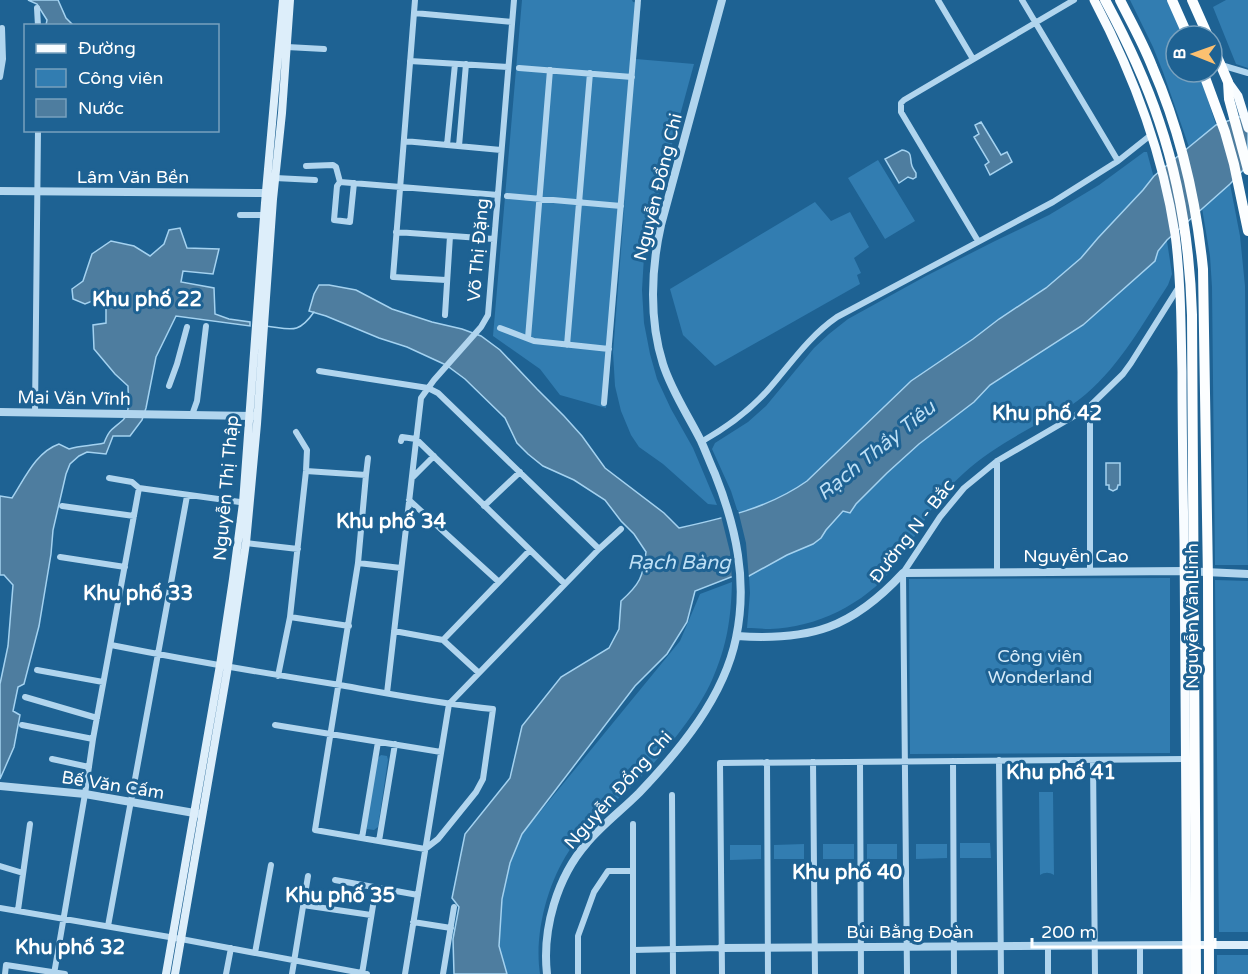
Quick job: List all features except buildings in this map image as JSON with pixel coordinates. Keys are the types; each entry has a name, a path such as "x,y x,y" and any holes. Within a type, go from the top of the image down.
{"highway":[{"path":"1105,0 1135,59 1152,102 1156,136 1179,198 1183,264"},
{"name":"Nguyễn Văn Linh","path":"1120,0 1153,67 1175,128 1190,184 1201,258 1208,572 1209,974"},
{"path":"1172,0 1183,24"},
{"path":"1192,0 1203,24"},
{"path":"1224,72 1234,97 1248,170"},
{"path":"1208,84 1231,154 1248,231"},
{"name":"Nguyễn Văn Linh","path":"1183,264 1192,315 1189,571 1190,759 1192,945 1196,974"}],"main road":[{"name":"Nguyễn Thị Thập","path":"166,974 176,938 246,543 283,0"},
{"name":"Nguyễn Thị Thập","path":"261,317 264,215 275,178 290,0"},
{"path":"1094,0 1130,73 1156,136"},
{"path":"1234,97 1248,128"},
{"name":"Nguyễn Văn Linh","path":"1183,264 1180,284 1189,571"},
{"name":"Nguyễn Thị Thập","path":"224,665 233,579 247,503"},
{"name":"Nguyễn Thị Thập","path":"175,974 176,938"},
{"path":"1192,945 1248,945"},
{"name":"Nguyễn Văn Linh","path":"1187,974 1192,945"}],"street":[{"path":"415,0 393,277 446,280"},
{"name":"Võ Thị Đặng","path":"387,693 421,398 481,327 488,315 514,0"},
{"path":"604,403 638,0"},
{"name":"Nguyễn Đổng Chi","path":"548,974 546,963 549,930 567,872 586,843 638,793 685,738 717,689 727,669 737,636 741,574 738,549 717,479 701,442 679,403 663,363 656,330 653,279 661,225 723,0"},
{"path":"938,0 974,60"},
{"path":"1022,0 1118,161"},
{"path":"978,241 900,112 901,103 1074,0"},
{"path":"37,8 38,24"},
{"path":"414,13 512,22"},
{"path":"0,77 3,59 2,28"},
{"path":"287,47 324,49"},
{"path":"410,61 508,67"},
{"path":"447,145 455,64"},
{"path":"459,146 466,64"},
{"path":"1224,66 1248,73"},
{"path":"519,68 632,76"},
{"path":"528,338 550,70"},
{"path":"567,345 590,73"},
{"path":"35,412 38,132"},
{"path":"701,442 742,415 766,392 802,347 823,326 1053,202 1156,136"},
{"path":"404,141 501,150"},
{"path":"306,166 333,165 336,167 340,182 337,186 334,220 350,222 354,183"},
{"path":"275,178 315,180"},
{"path":"340,182 498,195"},
{"name":"Lâm Văn Bền","path":"0,191 270,193"},
{"path":"507,196 621,206"},
{"path":"240,215 264,215"},
{"path":"396,232 494,239"},
{"path":"445,315 450,236"},
{"name":"Đường N - Bắc","path":"737,636 798,635 834,626 863,610 903,573 933,526 951,501 964,488 996,461 1090,406 1123,374 1180,284"},
{"path":"206,326 197,401 192,415 254,416"},
{"path":"169,386 188,327"},
{"path":"500,328 534,341 609,350"},
{"path":"319,370 428,388 438,393 599,549"},
{"path":"1090,406 1090,571"},
{"name":"Mai Văn Vĩnh","path":"0,412 192,415"},
{"path":"278,676 290,617 306,471 307,450 296,432"},
{"path":"401,441 402,436 416,439 565,584"},
{"path":"412,478 434,456"},
{"path":"111,645 278,676 339,685 449,704 493,709 483,779 476,792 438,839 425,849 315,830 339,685 349,626 358,564 368,458"},
{"path":"996,461 997,572"},
{"path":"306,471 366,475"},
{"path":"484,506 520,472"},
{"path":"109,478 132,483 139,488 247,503"},
{"path":"54,973 96,718 139,488"},
{"path":"108,926 187,496"},
{"path":"409,500 500,582"},
{"path":"62,506 134,516"},
{"path":"405,974 449,704 621,529"},
{"path":"246,543 298,549"},
{"path":"443,640 530,550"},
{"path":"60,557 125,567"},
{"path":"358,564 401,568"},
{"name":"Nguyễn Cao","path":"903,573 1189,571 1248,574"},
{"path":"903,573 908,974"},
{"path":"290,617 349,626"},
{"path":"394,631 443,640 479,673"},
{"path":"37,670 103,682"},
{"path":"25,697 96,718"},
{"path":"22,724 93,739"},
{"path":"274,725 441,752"},
{"path":"362,838 378,742"},
{"path":"379,841 395,744"},
{"path":"52,759 89,767"},
{"path":"722,974 720,763 1190,759"},
{"path":"999,760 1001,974"},
{"path":"1093,760 1095,974"},
{"path":"953,761 954,974"},
{"path":"766,762 768,974"},
{"path":"813,762 815,974"},
{"path":"860,762 861,974"},
{"name":"Bế Văn Cấm","path":"0,786 85,794 198,813"},
{"path":"672,795 673,974"},
{"path":"18,910 30,824"},
{"path":"633,824 633,974"},
{"path":"255,953 271,865"},
{"path":"0,866 23,873"},
{"path":"578,974 578,936 594,892 608,871 633,871"},
{"path":"291,974 308,876"},
{"path":"335,880 418,894"},
{"path":"0,909 18,910 176,938 364,974 376,887"},
{"path":"303,905 371,915"},
{"path":"443,974 454,907"},
{"path":"413,922 451,927"},
{"name":"Bùi Bằng Đoàn","path":"633,950 1192,945"},
{"path":"1048,946 1048,974"},
{"path":"1140,946 1140,974"},
{"path":"226,974 231,948"},
{"path":"4,974 6,964 65,974"}],"green space":[{"path":"522,0 632,0 641,3 636,59 694,64 650,225 644,256 642,290 644,323 657,379 693,448 717,505 708,504 663,464 639,447 621,411 615,386 613,352 626,187 606,408 560,395 540,369 493,336"},
{"path":"1130,0 1169,0 1180,24 1164,24 1164,75"},
{"path":"1226,0 1248,0 1248,68 1236,64 1224,34 1224,24 1220,24 1213,7"},
{"path":"1167,84 1203,84 1216,125 1189,147"},
{"path":"1147,152 1157,189 1099,245 821,479 742,525 731,491 712,449 715,443 748,422 766,406 814,348 829,334 848,319 926,276 1049,215 1099,185"},
{"path":"878,160 915,221 885,239 848,178"},
{"path":"1230,184 1240,236 1245,286 1248,565 1215,565 1212,287 1210,256 1202,208"},
{"path":"815,202 831,221 850,212 869,247 854,258 861,273 857,275 860,284 715,366 683,335 670,289"},
{"path":"1165,228 1172,274 1168,285 1131,342 1099,382 1082,398 1004,443 964,473 936,503 882,581 854,603 821,619 787,628 747,628 749,576"},
{"name":"Công viên Wonderland","path":"1170,578 1170,753 910,754 909,579"},
{"path":"1215,580 1248,581 1248,932 1219,932"},
{"path":"732,582 731,608 725,644 712,680 697,708 654,763 583,833 561,864 544,910 539,943 540,974 507,974 499,946 502,899 510,863 522,834 680,641 700,594"},
{"path":"381,755 387,756 388,760 378,827 374,830 367,829 366,825 377,759"},
{"path":"1039,792 1053,792 1054,875 1044,873 1040,875"},
{"path":"960,843 990,843 991,858 960,858"},
{"path":"804,844 804,859 774,859 774,845"},
{"path":"823,844 854,844 854,859 823,859"},
{"path":"867,844 897,844 897,859 867,859"},
{"path":"916,844 947,844 947,858 916,859"},
{"path":"730,845 761,845 761,859 730,860"},
{"path":"1217,955 1248,955 1248,974 1217,974"}],"water":[{"path":"28,0 58,0 66,18 72,24 46,24 47,20 37,4"},
{"name":"Rạch Bàng","path":"1248,114 1248,165 1167,240 1158,251 1155,261 1083,325 990,385 974,402 919,444 887,473 850,513 843,511 821,538 813,544 749,576 731,577 695,591 687,622 667,654 635,686 522,834 510,863 502,899 499,946 507,974 454,974 453,939 459,907 452,898 465,834 510,778 522,726 561,677 609,648 619,629 621,601 640,580 646,552 605,500 574,480 543,466 528,454 517,443 505,418 465,379 446,365 407,347 309,311 319,285 356,290 392,309 481,336 500,350 564,416 605,468 664,513 679,528 762,505 807,481 911,381 1046,288 1081,258 1154,176 1216,125"},
{"path":"981,122 1001,155 1007,152 1012,162 990,175 985,165 989,162 974,137 979,134 975,125"},
{"path":"902,150 910,154 916,177 913,179 908,177 899,183 885,159"},
{"path":"180,228 187,248 219,249 213,274 183,271 181,282 214,288 215,314 250,322 250,326 176,316 156,357 142,420 130,436 113,436 106,454 87,452 70,464 53,530 39,626 24,684 18,687 13,711 20,715 14,747 0,779 0,684 8,646 13,585 4,575 0,575 0,496 12,498 37,459 51,448 59,444 69,449 104,443 110,432 126,417 128,386 94,349 93,325 106,323 106,307 97,299 85,304 73,299 72,289 83,281 92,254 111,241 134,246 150,256 164,244 169,230"},
{"path":"1106,463 1120,463 1120,485 1113,491 1109,489 1109,485 1106,485"}],"pier":[{"path":"738,510 746,543 749,579 732,580 730,552 721,516"}],"waterway":[{"path":"266,326 293,329 303,324 314,312"}],"district":[{"name":"Khu phố 22","path":"147,299"},
{"name":"Khu phố 42","path":"1047,413"},
{"name":"Khu phố 34","path":"391,521"},
{"name":"Khu phố 33","path":"138,593"},
{"name":"Khu phố 41","path":"1061,772"},
{"name":"Khu phố 40","path":"847,872"},
{"name":"Khu phố 35","path":"340,895"},
{"name":"Khu phố 32","path":"70,947"}],"water label":[{"name":"Rạch Thầy Tiêu","path":"876,450"}]}
